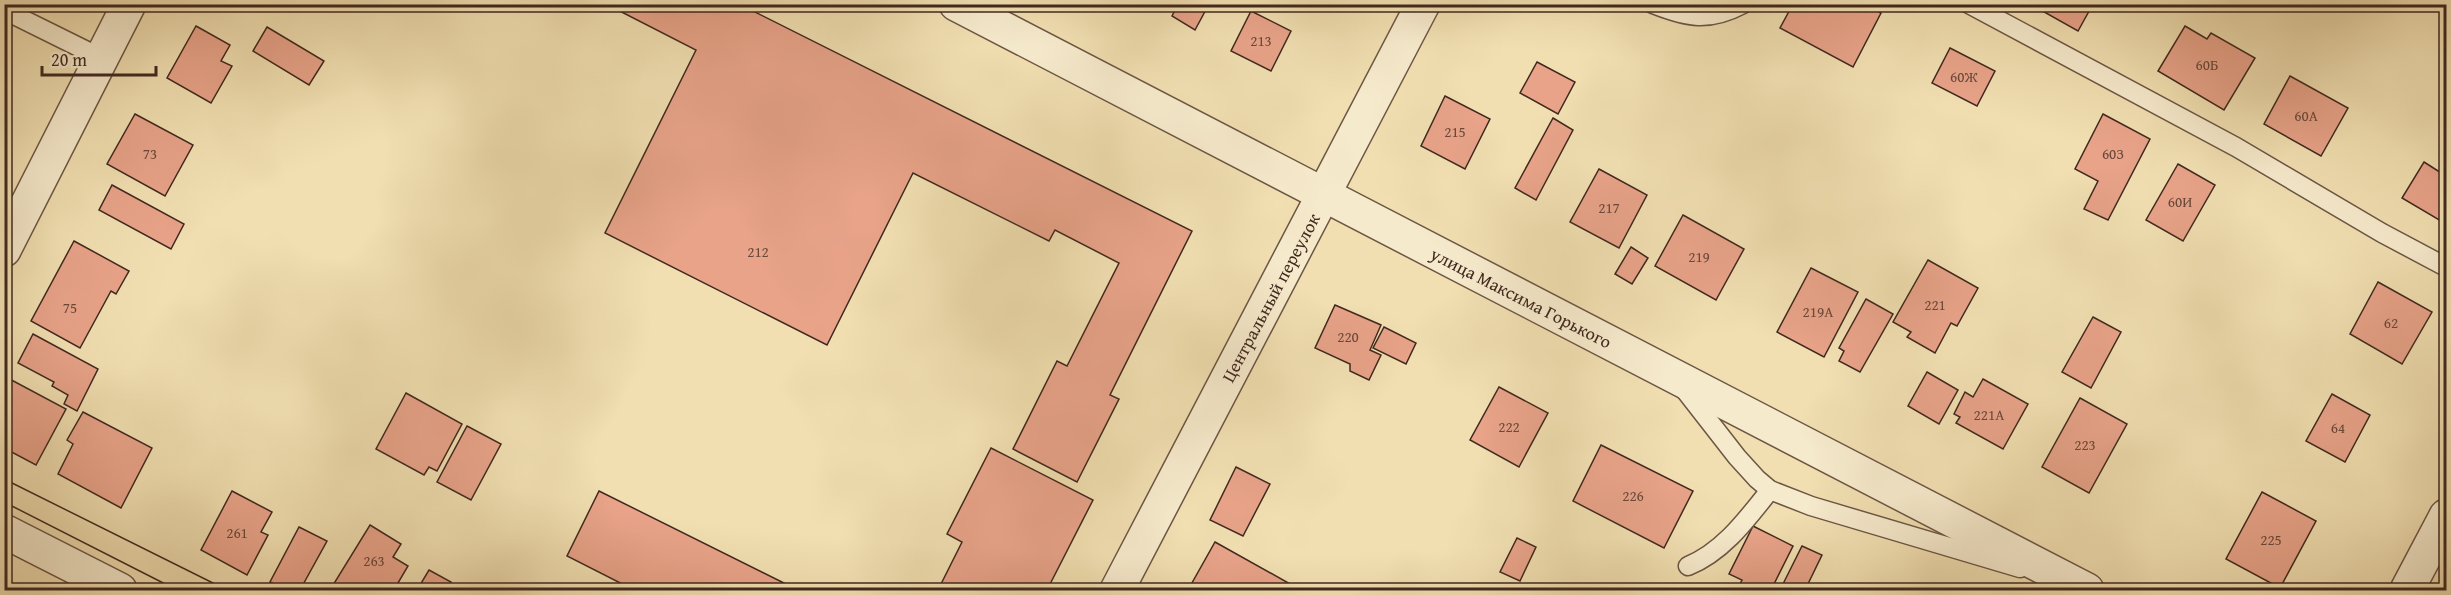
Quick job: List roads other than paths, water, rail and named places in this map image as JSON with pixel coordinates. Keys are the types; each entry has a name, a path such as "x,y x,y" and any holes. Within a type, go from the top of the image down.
{"street":[{"path":"4,250 129,4"},
{"name":"улица Максима Горького","path":"956,4 2077,585"},
{"name":"Центральный переулок","path":"1117,591 1325,196 1423,4"},
{"path":"2407,591 2446,516"},
{"path":"4,531 120,591"}],"lane":[{"path":"1653,4 1684,16 1701,17 1717,16 1743,4"},
{"path":"1970,4 2236,147 2382,233 2446,267"},
{"path":"4,10 101,58"},
{"path":"1676,378 1737,457 1770,490 1811,506 2077,585"},
{"path":"1688,566 1698,562 1730,537 1770,490"}],"tram line":[{"path":"4,479 227,590"},
{"path":"4,502 177,590"}]}
